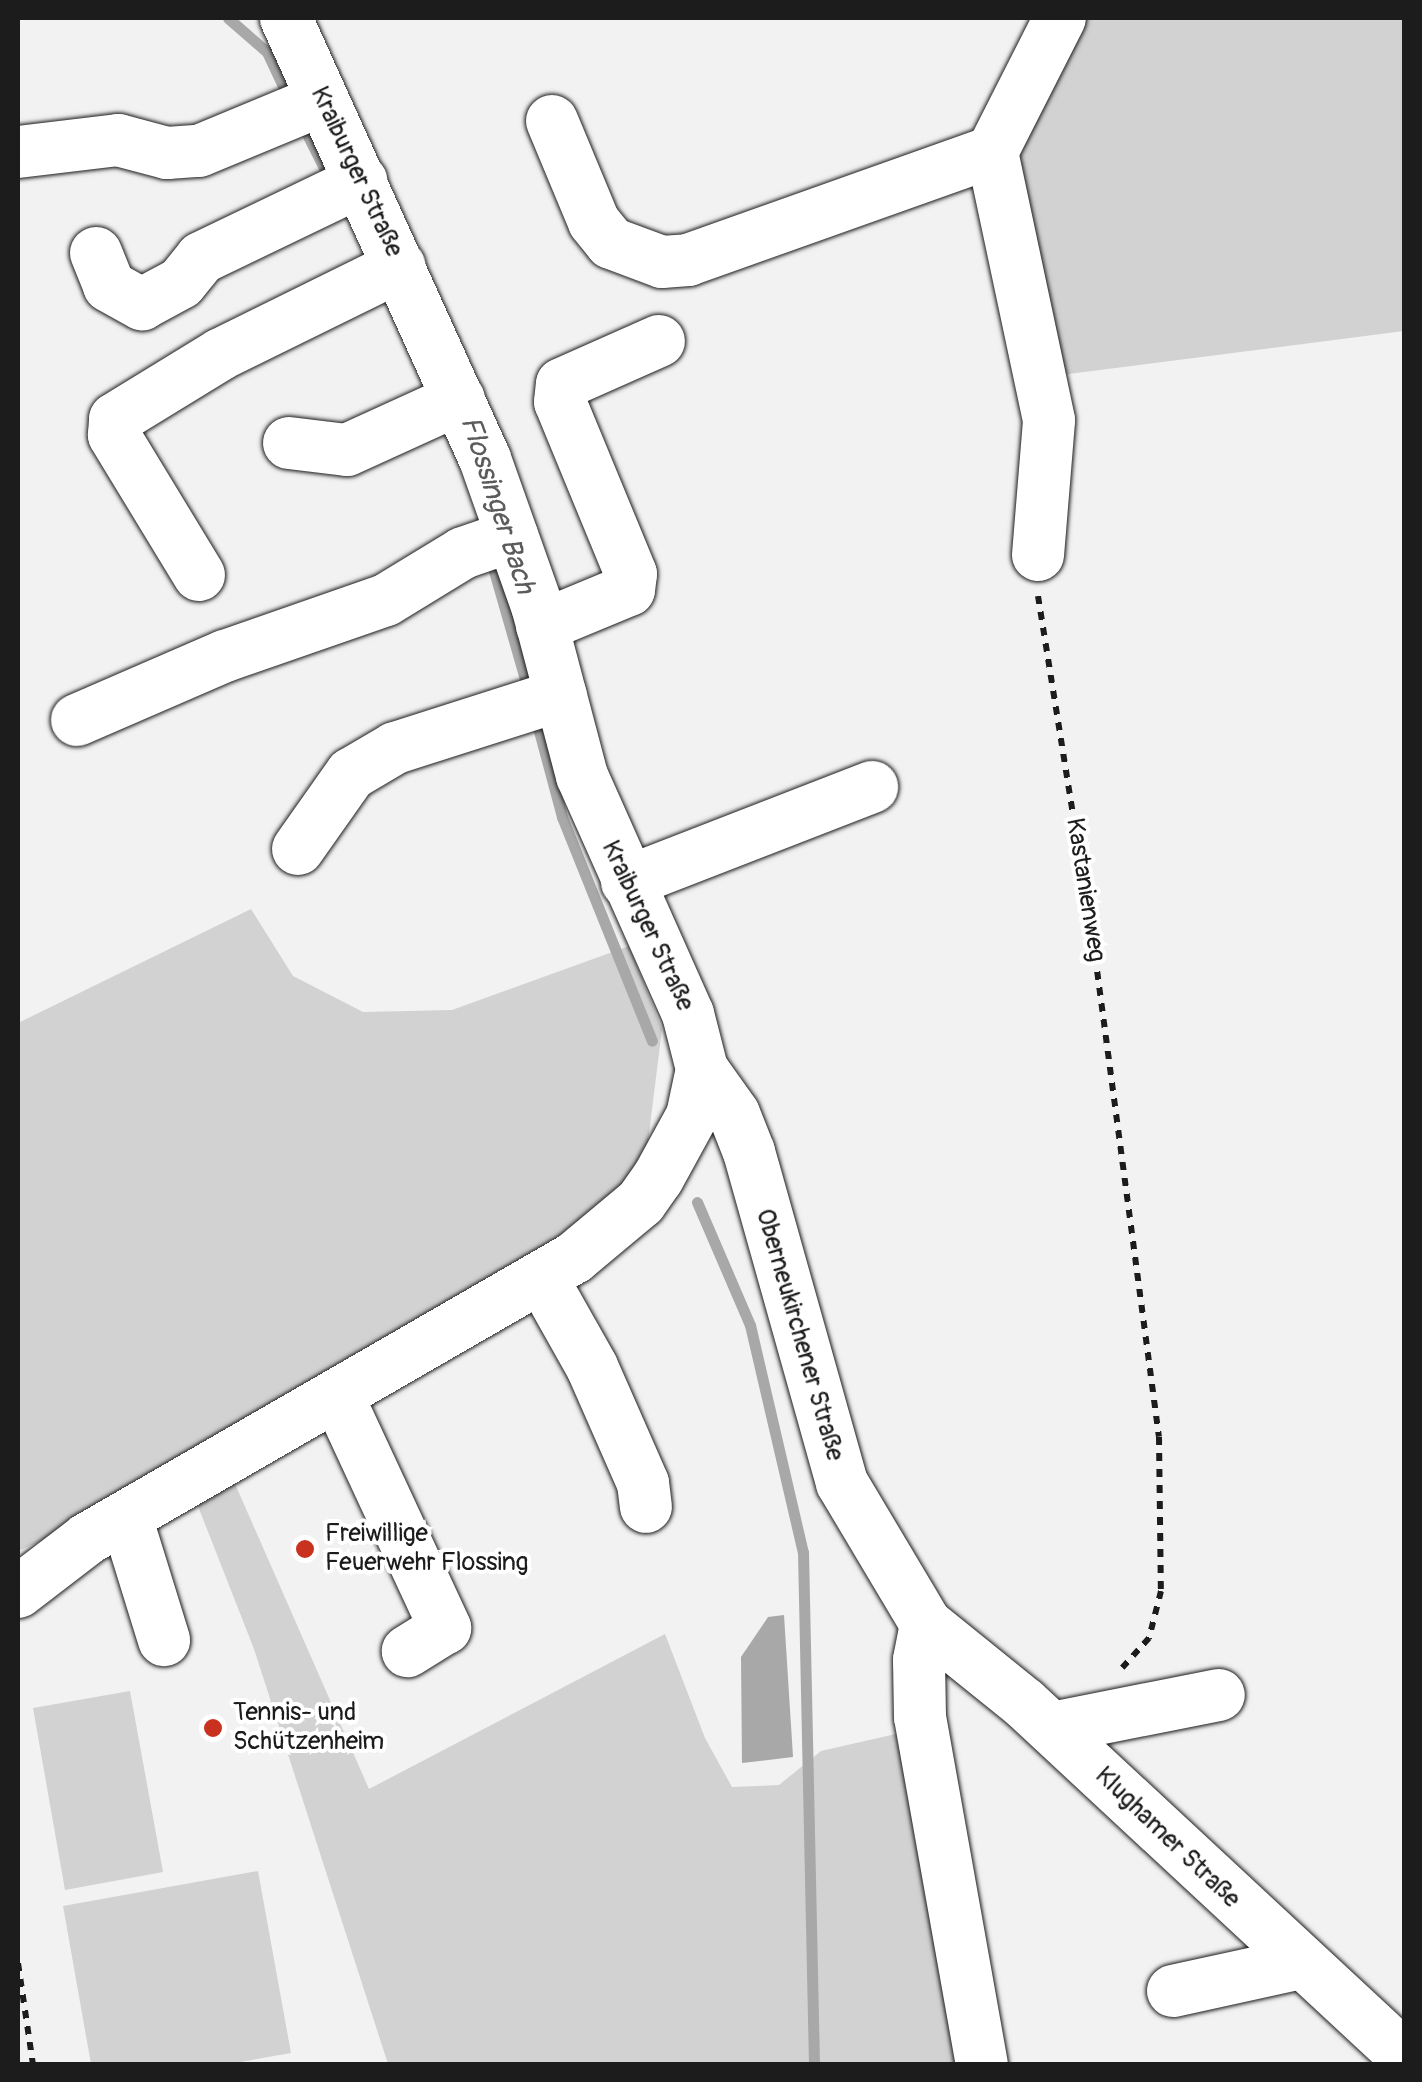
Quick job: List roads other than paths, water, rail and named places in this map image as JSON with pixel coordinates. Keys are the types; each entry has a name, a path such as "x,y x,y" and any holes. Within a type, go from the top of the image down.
{"street":[{"name":"Kraiburger Straße","path":"18,1592 126,1517 543,1280 618,1224 658,1178 692,1116 702,1069 688,1014 582,776 541,701 542,626 493,543 442,407 303,108 286,18"},
{"path":"1038,555 1049,420 992,152 1060,18"},
{"path":"18,152 118,140 180,153 303,108"},
{"path":"552,121 594,222 611,243 662,262 688,260 992,152"},
{"path":"96,253 109,286 142,304 181,283 201,258 343,190"},
{"path":"199,575 114,436 115,419 221,354 383,274"},
{"path":"542,626 629,590 632,574 560,402 562,384 659,342"},
{"path":"289,443 348,450 380,441 442,407"},
{"path":"77,720 225,656 386,600 493,543"},
{"path":"298,849 351,774 395,748 541,701"},
{"path":"627,882 872,786"},
{"name":"Oberneukirchener Straße","path":"702,1069 734,1114 749,1152 842,1484 926,1624"},
{"path":"543,1280 592,1367 643,1483 646,1507"},
{"path":"338,1397 445,1628 408,1651"},
{"path":"126,1517 164,1640"},
{"path":"926,1624 918,1660 920,1717 982,2064"},
{"name":"Klughamer Straße","path":"926,1624 1052,1728 1297,1964 1404,2056"},
{"path":"1052,1728 1219,1695"},
{"path":"1174,1990 1297,1964"}],"waterway":[{"name":"Flossinger Bach","path":"228,18 267,52 290,101"},
{"name":"Flossinger Bach","path":"301,122 331,182"},
{"name":"Flossinger Bach","path":"490,557 529,693"},
{"name":"Flossinger Bach","path":"535,716 562,817 652,1041"},
{"path":"697,1202 750,1325 803,1552 814,2064"}],"place":[{"name":"Freiwillige Feuerwehr Flossing","path":"305,1549"},
{"name":"Tennis- und Schützenheim","path":"213,1728"}]}
